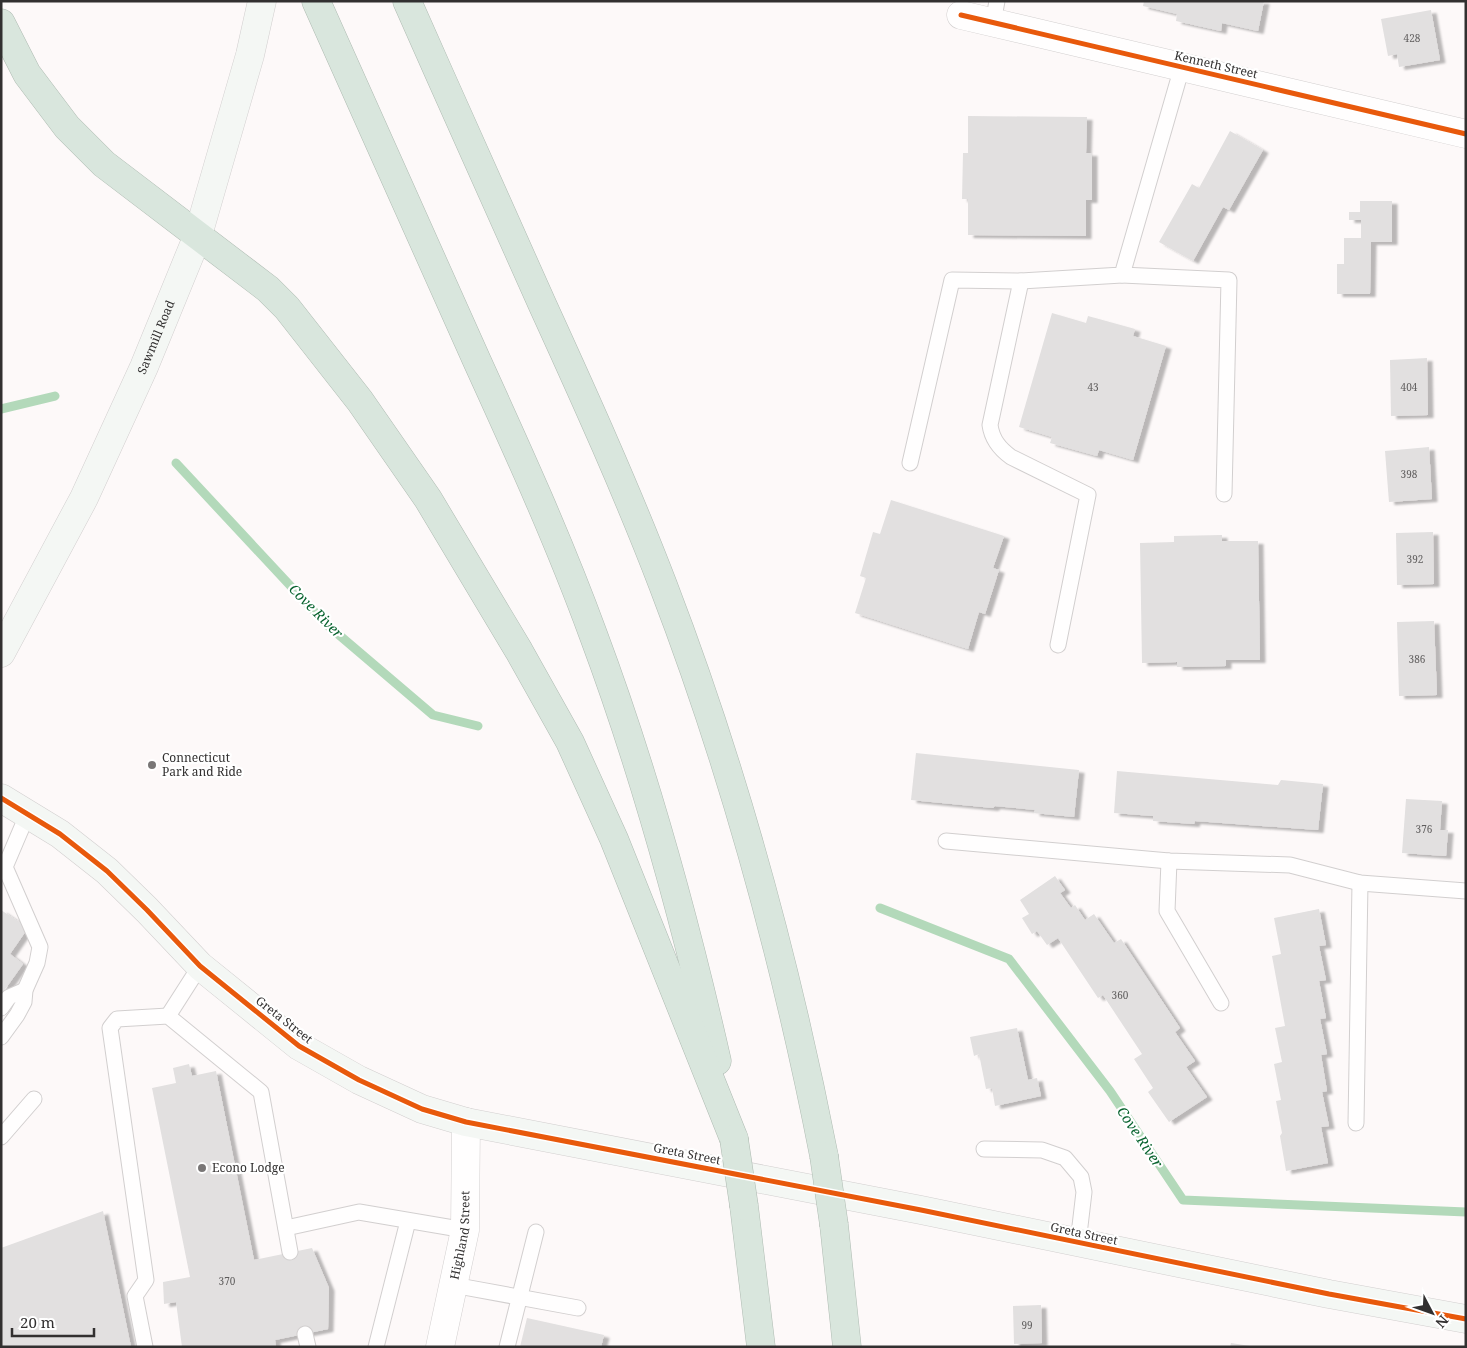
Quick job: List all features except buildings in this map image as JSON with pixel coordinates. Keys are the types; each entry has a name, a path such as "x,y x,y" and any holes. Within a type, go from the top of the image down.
{"highway":[{"path":"316,1 556,538 593,632 626,727 656,822 707,1017 734,1139 761,1347"},
{"path":"407,1 625,492 663,585 698,679 729,774 757,870 806,1066 824,1156 834,1225 847,1347"},
{"path":"1,23 28,74 67,127 104,164 268,289 286,308 360,401 428,499 514,643 570,742 614,839 734,1139"}],"street":[{"name":"Sawmill Road","path":"1,653 84,498 144,367 198,236 250,55 262,1"},
{"name":"Kenneth Street","path":"961,16 995,12 1182,67 1466,134"},
{"name":"Greta Street","path":"1,798 60,834 107,871 200,966 299,1046 359,1080 422,1109 466,1122 921,1210 1319,1292 1466,1319"},
{"name":"Highland Street","path":"440,1347 465,1230 466,1122"}],"lane":[{"path":"1122,275 1182,67"},
{"path":"910,464 952,280 1021,282 1122,275 1229,280 1224,494"},
{"path":"1021,282 990,425 994,440 1002,450 1012,457 1088,495 1058,645"},
{"path":"1,1037 24,1002 25,990 38,963 40,947 3,867 28,814"},
{"path":"946,841 1168,861 1290,865 1360,882 1466,891"},
{"path":"1168,861 1168,911 1221,1003"},
{"path":"1356,1123 1360,882"},
{"path":"168,1016 200,966"},
{"path":"1,1008 9,997 25,990"},
{"path":"145,1347 135,1296 146,1280 110,1028 117,1019 168,1016 261,1092 290,1252"},
{"path":"1,1138 34,1098"},
{"path":"984,1149 1042,1150 1065,1158 1081,1177 1084,1192 1078,1243"},
{"path":"286,1228 359,1212 465,1230"},
{"path":"376,1347 408,1221"},
{"path":"507,1347 536,1232"},
{"path":"453,1285 578,1308"}],"waterway":[{"name":"Cove River","path":"1,409 55,396"},
{"name":"Cove River","path":"176,463 325,623 433,715 478,726"},
{"name":"Cove River","path":"880,908 1009,959 1110,1091 1183,1200 1466,1212"}],"cycle path":[{"path":"961,15 1466,134"},
{"path":"1,798 60,834 107,871 200,966 299,1046 359,1080 422,1109 466,1122 921,1210 1329,1294 1466,1319"}],"place":[{"name":"Connecticut Park and Ride","path":"152,765"},
{"name":"Econo Lodge","path":"202,1168"}]}
